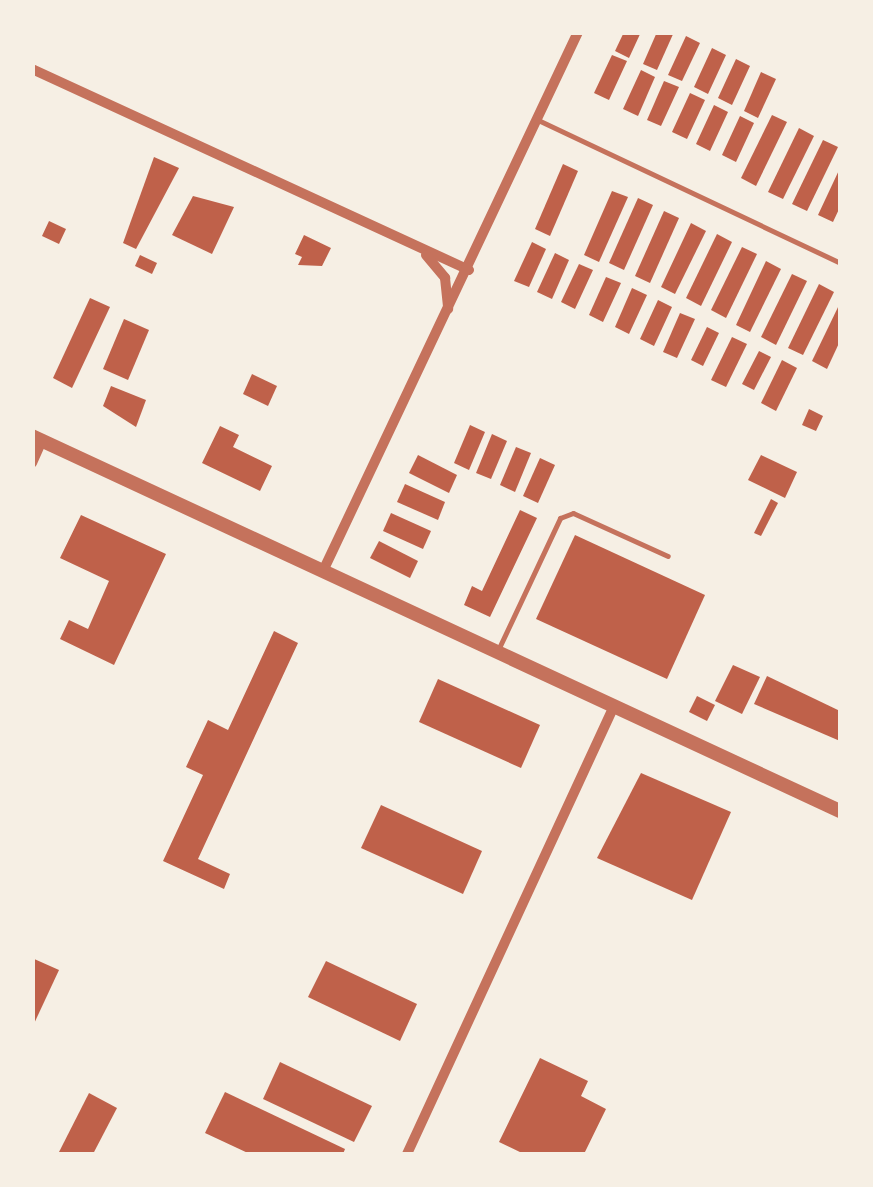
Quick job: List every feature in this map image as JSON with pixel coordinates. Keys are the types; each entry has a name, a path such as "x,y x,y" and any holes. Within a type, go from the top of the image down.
{"street":[{"path":"323,572 469,270 578,32"},
{"path":"32,69 469,270"},
{"path":"412,244 445,278 443,325"},
{"path":"32,462 37,439 840,811"},
{"path":"407,1154 614,706"}],"lane":[{"path":"538,120 840,263"},
{"path":"497,652 560,518 573,513 668,556"}],"building":[{"path":"624,32 641,32 629,58 615,51"},
{"path":"657,32 674,32 657,70 643,64"},
{"path":"686,36 700,43 682,81 668,75"},
{"path":"712,48 726,55 708,94 694,87"},
{"path":"612,55 627,61 609,100 594,93"},
{"path":"736,59 750,66 732,105 718,98"},
{"path":"641,70 655,77 638,116 623,109"},
{"path":"761,72 776,79 758,118 744,111"},
{"path":"664,81 679,87 661,126 647,120"},
{"path":"690,93 705,100 687,139 672,132"},
{"path":"714,105 728,112 710,151 696,144"},
{"path":"772,115 787,122 756,186 741,178"},
{"path":"740,116 754,123 736,162 722,155"},
{"path":"799,128 814,136 783,199 768,192"},
{"path":"823,140 838,147 807,211 792,204"},
{"path":"154,157 179,168 136,249 123,243"},
{"path":"563,164 578,171 550,236 535,229"},
{"path":"840,168 840,207 833,222 818,215"},
{"path":"612,191 628,197 599,262 584,255"},
{"path":"193,196 234,207 212,254 172,235"},
{"path":"638,198 653,205 624,270 609,263"},
{"path":"664,211 679,218 650,283 635,276"},
{"path":"49,221 66,229 59,244 42,236"},
{"path":"691,223 706,231 675,294 661,287"},
{"path":"717,234 732,242 701,306 686,298"},
{"path":"304,235 331,248 322,266 298,265 302,257 295,254"},
{"path":"532,242 546,249 529,287 514,281"},
{"path":"742,247 757,254 726,318 711,310"},
{"path":"555,253 569,260 552,299 537,292"},
{"path":"140,255 157,263 152,274 135,266"},
{"path":"766,261 781,269 750,332 736,325"},
{"path":"579,264 593,270 575,309 561,302"},
{"path":"792,274 807,281 776,345 761,337"},
{"path":"606,277 621,283 603,322 589,315"},
{"path":"819,284 834,292 803,355 788,348"},
{"path":"632,288 647,295 629,334 615,327"},
{"path":"90,298 110,307 72,388 53,378"},
{"path":"658,300 672,307 654,346 640,339"},
{"path":"840,303 840,341 827,369 812,361"},
{"path":"680,313 695,319 677,358 663,352"},
{"path":"124,319 149,330 128,380 103,369"},
{"path":"707,327 719,333 703,366 691,360"},
{"path":"732,337 747,344 726,387 711,380"},
{"path":"759,351 771,357 754,390 742,384"},
{"path":"782,360 797,368 776,411 761,403"},
{"path":"252,374 277,386 268,406 243,394"},
{"path":"111,386 146,400 136,427 103,406"},
{"path":"809,409 823,416 816,431 802,425"},
{"path":"470,425 485,432 469,470 454,463"},
{"path":"220,426 239,435 233,447 272,466 260,491 202,463"},
{"path":"492,434 507,441 491,479 476,473"},
{"path":"516,447 531,453 515,492 500,485"},
{"path":"418,455 457,475 449,493 409,473"},
{"path":"761,455 797,472 785,498 748,480"},
{"path":"540,458 555,465 538,503 523,496"},
{"path":"405,484 445,502 438,520 397,502"},
{"path":"771,499 778,503 761,536 754,533"},
{"path":"520,510 537,518 490,617 464,605 472,586 482,591"},
{"path":"391,513 431,531 423,549 383,531"},
{"path":"81,515 166,554 114,665 60,639 69,620 88,629 109,581 60,558"},
{"path":"575,535 705,595 667,679 536,619"},
{"path":"379,541 418,561 410,578 370,558"},
{"path":"274,631 298,643 198,859 230,874 224,889 163,861 203,775 186,767 208,720 228,730"},
{"path":"733,665 760,677 742,714 715,701"},
{"path":"767,676 840,711 840,741 754,704"},
{"path":"438,679 540,725 521,768 419,722"},
{"path":"697,696 715,705 707,721 689,712"},
{"path":"641,773 731,812 692,900 597,858"},
{"path":"381,805 482,851 463,894 361,848"},
{"path":"32,958 59,970 32,1028"},
{"path":"326,961 417,1004 400,1041 308,997"},
{"path":"540,1058 588,1081 581,1096 606,1109 584,1154 524,1154 499,1142"},
{"path":"280,1062 372,1106 354,1142 263,1099"},
{"path":"225,1092 345,1149 343,1154 250,1154 205,1133"},
{"path":"89,1093 117,1108 93,1154 58,1154"}]}
